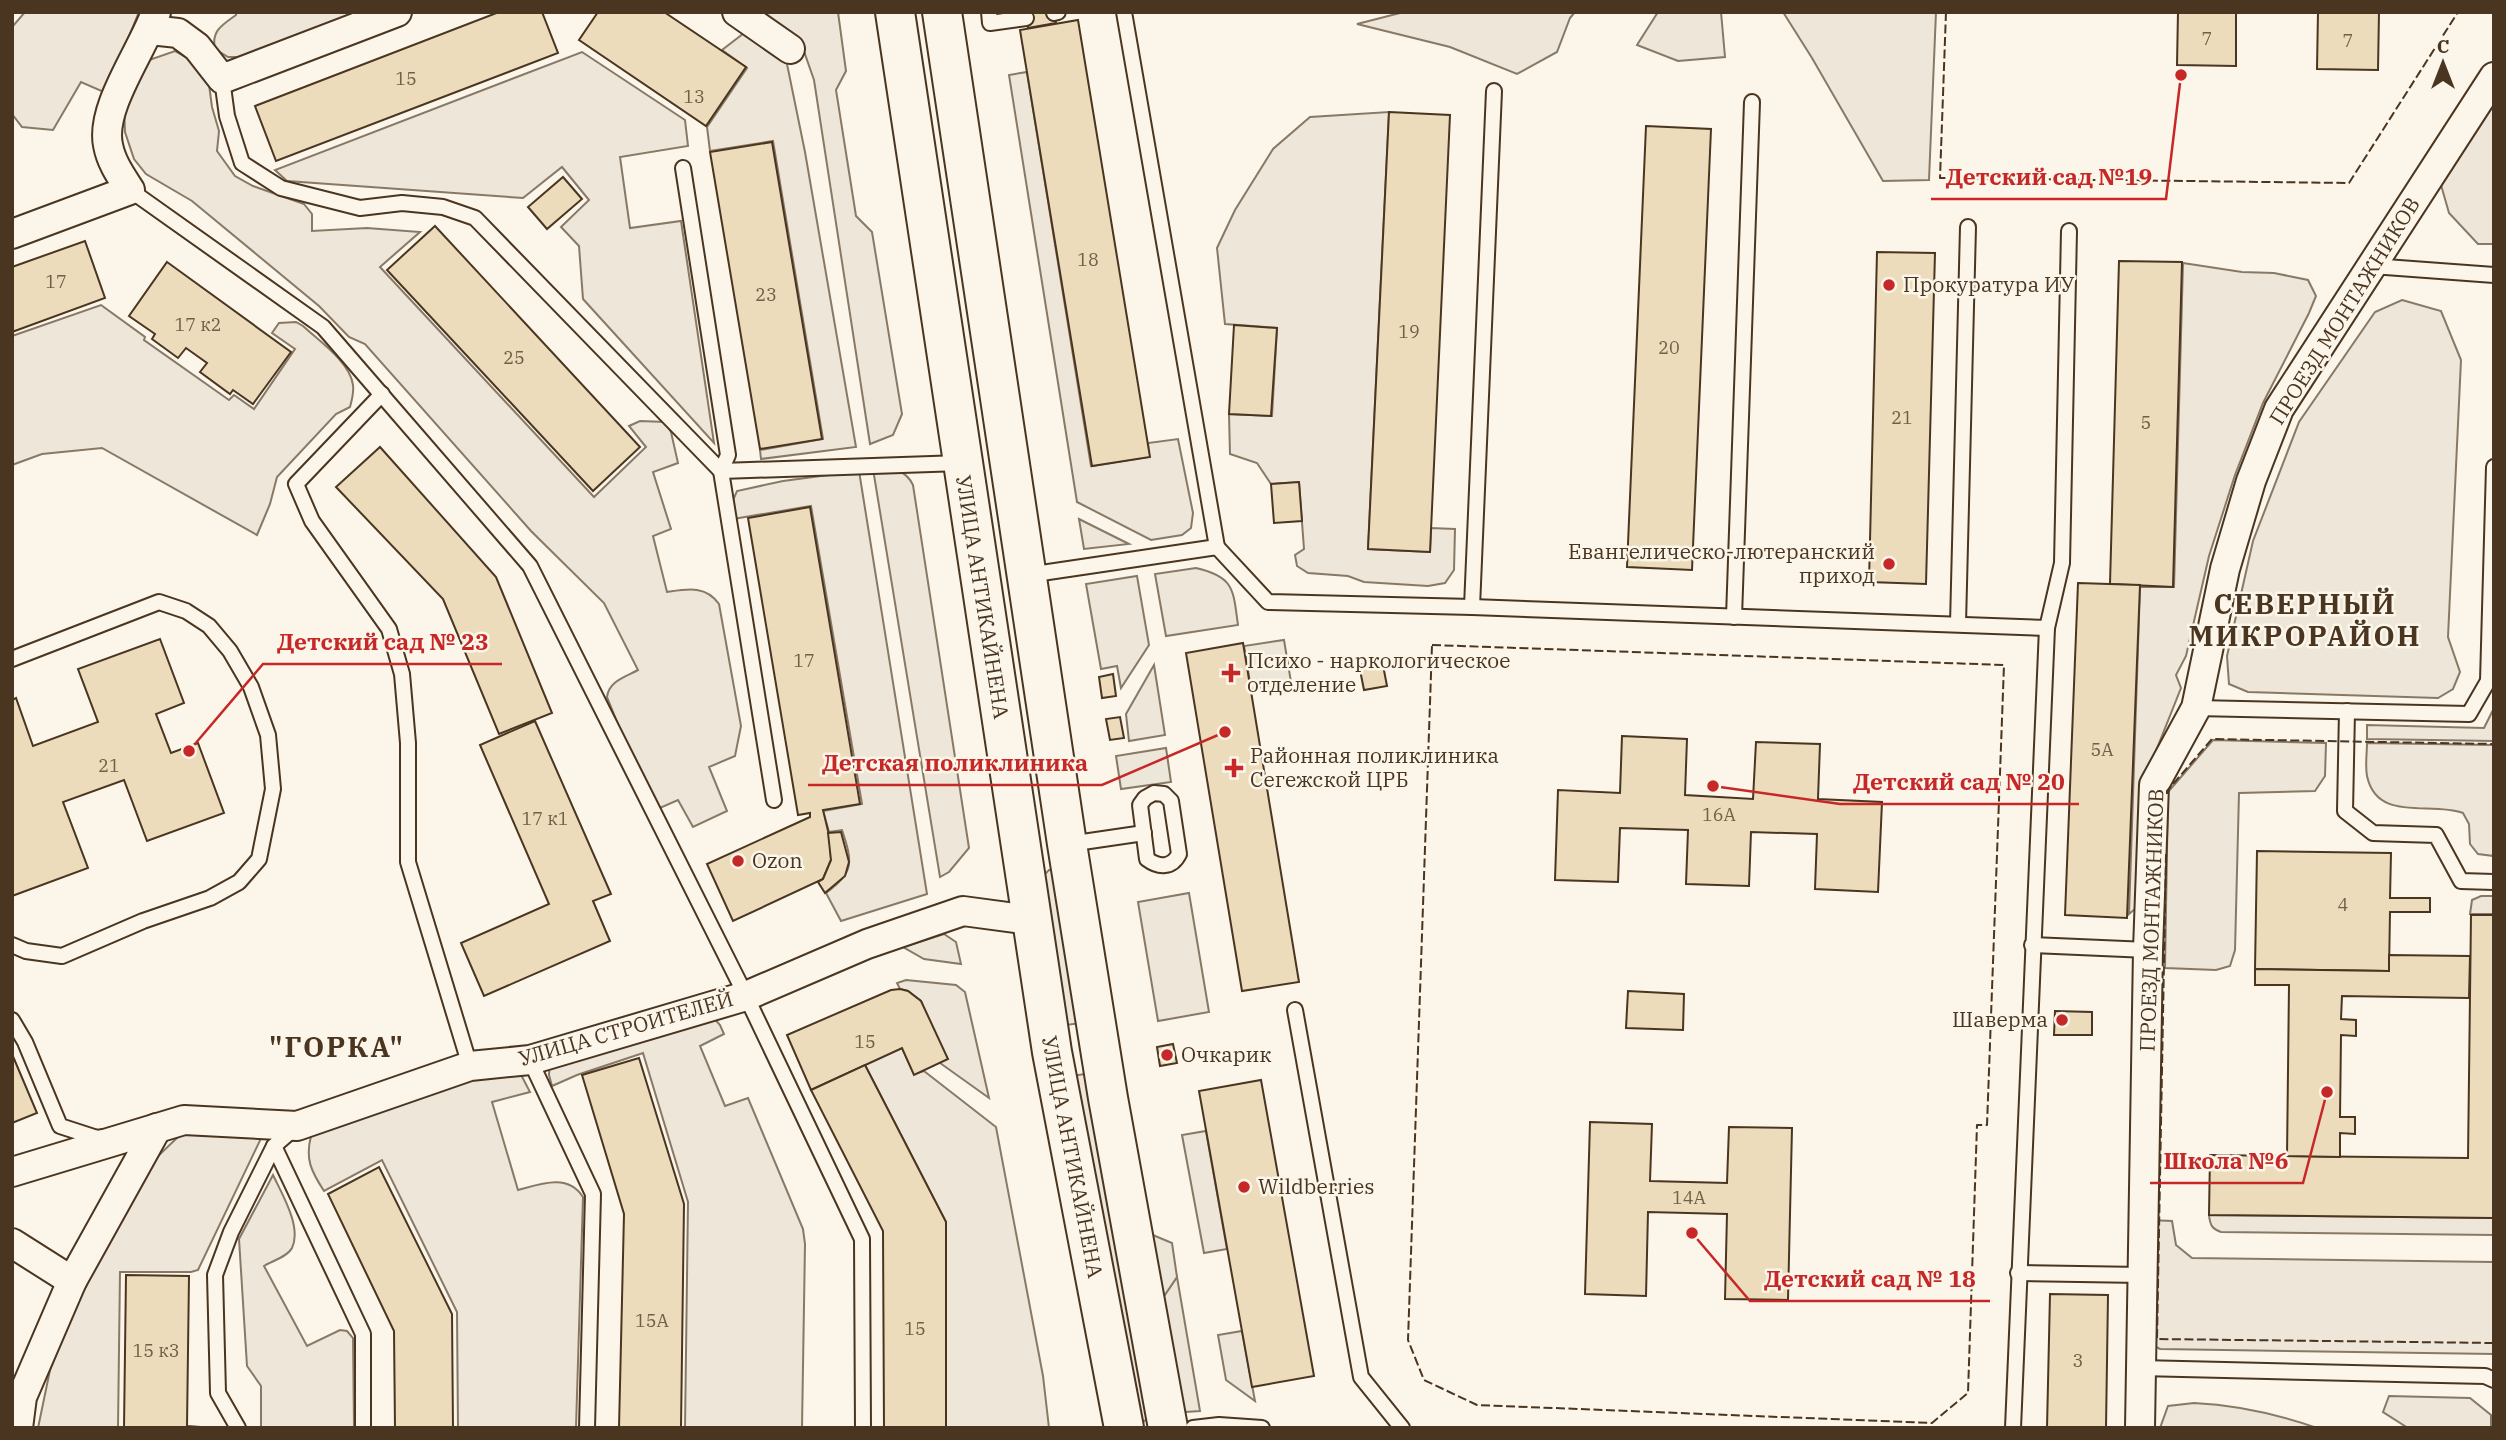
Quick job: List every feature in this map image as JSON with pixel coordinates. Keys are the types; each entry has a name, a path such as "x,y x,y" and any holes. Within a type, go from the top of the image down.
{"street":[{"path":"12,234 130,190 115,167 107,144 110,110 153,21 178,33 197,47 222,79 397,12"},
{"path":"737,12 790,49"},
{"name":"УЛИЦА АНТИКАЙНЕНА","path":"895,12 1052,1052 1124,1428"},
{"path":"942,12 1067,844 1106,1085 1168,1428"},
{"name":"ПРОЕЗД МОНТАЖНИКОВ","path":"2140,1428 2148,950 2154,785 2196,708 2225,569 2251,481 2279,409 2494,77"},
{"path":"1020,850 1067,844"},
{"name":"УЛИЦА СТРОИТЕЛЕЙ","path":"12,1172 184,1120 297,1126 470,1066 530,1060 746,996 867,944 963,911 1031,920"},
{"path":"18,1428 22,1397 72,1280 157,1128"},
{"path":"12,1243 72,1280"}],"lane":[{"path":"989,12 990,23 1026,18"},
{"path":"1124,12 1217,547 1268,602 2047,628"},
{"path":"222,79 227,116 242,163 281,188 323,200 360,208 402,203 443,208 475,218 721,471 962,463"},
{"path":"1472,607 1494,91"},
{"path":"1734,617 1752,102"},
{"path":"683,168 728,455 721,471 774,800"},
{"path":"130,190 323,327 530,566 746,996 862,1239 863,1428"},
{"path":"1958,624 1968,227"},
{"path":"2013,1428 2047,628 2062,563 2069,231"},
{"path":"2372,266 2494,275"},
{"path":"382,394 296,484 312,521 389,629 402,674 408,743 408,862 470,1066"},
{"path":"2196,708 2469,714 2491,681 2494,467"},
{"path":"1026,576 1217,547"},
{"path":"12,659 159,602 186,611 209,626 230,651 251,687 268,736 273,789 259,859 239,882 210,898 142,920 62,956 26,951 12,945"},
{"path":"2347,711 2345,811 2373,833 2436,835 2461,881 2494,882"},
{"path":"1154,793 1164,794 1171,801 1179,854 1175,862 1166,866 1155,865 1147,859 1144,833 1140,805 1145,797 1154,793"},
{"path":"1067,844 1144,833"},
{"path":"2032,945 2148,950"},
{"path":"1295,1010 1361,1377 1402,1428"},
{"path":"12,1020 26,1042 60,1126 97,1138 157,1128"},
{"path":"530,1060 593,1194 587,1428"},
{"path":"238,1428 218,1393 215,1275 231,1232 274,1146 297,1126"},
{"path":"274,1146 363,1334 363,1428"},
{"path":"2018,1273 2142,1275"},
{"path":"2140,1368 2485,1376 2494,1380"},
{"path":"1193,1428 1219,1425 1262,1428"}],"shaded area":[{"path":"25,12 139,12 106,93 81,82 53,130 22,127 12,114 12,27"},
{"path":"236,12 357,12 241,57 228,57 215,49 214,43 216,33"},
{"path":"760,12 838,12 846,71 836,90 856,216 872,232 902,414 893,435 870,444 814,80 800,40"},
{"path":"1404,12 1575,12 1557,52 1517,74 1450,47 1357,24"},
{"path":"1658,12 1721,12 1725,57 1678,61 1637,45"},
{"path":"1783,12 1936,12 1929,180 1883,181"},
{"path":"748,30 787,64 805,152 856,447 761,459 760,450 823,439 773,141 710,151 707,127 747,68 722,50"},
{"path":"175,51 188,58 208,77 219,131 217,151 235,176 253,186 304,204 312,214 312,231 367,228 420,232 380,267 594,497 646,447 629,426 640,421 666,422 678,463 653,472 671,529 653,536 667,592 689,589 702,591 719,604 741,726 735,756 709,767 727,811 693,827 678,800 653,811 607,697 614,683 638,670 604,603 531,531 365,344 349,337 319,306 192,201 146,174 134,159 125,132 124,107 149,60"},
{"path":"582,52 685,120 688,146 620,157 630,228 681,221 714,443 583,299 579,246 561,227 589,200 562,167 523,198 287,181 275,170"},
{"path":"1027,72 1091,466 1149,457 1148,443 1178,439 1193,513 1191,528 1182,535 1151,540 1077,502 1009,75"},
{"path":"2494,101 2494,244 2478,244 2449,213 2441,185"},
{"path":"1389,112 1368,549 1430,552 1431,528 1455,529 1454,570 1445,583 1428,586 1364,582 1348,576 1308,573 1297,566 1295,555 1304,549 1299,482 1271,484 1257,463 1230,454 1229,414 1272,416 1277,328 1225,324 1217,248 1235,210 1273,149 1310,117"},
{"path":"2183,263 2242,272 2274,273 2308,280 2316,296 2263,403 2235,475 2209,556 2186,656 2176,675 2181,688 2146,776 2138,899 2135,909 2129,914 2140,587 2174,587"},
{"path":"2402,300 2441,311 2461,360 2448,637 2460,672 2453,689 2438,698 2248,692 2229,684 2227,656 2253,541 2299,422 2375,312"},
{"path":"101,305 145,337 144,340 229,400 234,395 254,409 295,349 272,333 279,323 296,322 303,326 333,352 346,368 353,385 350,407 336,414 277,477 270,504 257,535 102,448 42,454 12,465 12,336"},
{"path":"873,469 901,472 913,485 969,848 949,872 940,877"},
{"path":"859,471 927,894 841,921 826,893 846,873 849,866 848,851 842,830 829,832 823,811 862,804 811,506 733,519 730,507 737,491 783,481"},
{"path":"1079,519 1129,544 1084,549"},
{"path":"1196,568 1218,576 1230,587 1238,625 1166,636 1155,574"},
{"path":"1137,576 1149,645 1121,688 1117,666 1101,669 1086,584"},
{"path":"1284,640 1291,682 1251,689 1244,646"},
{"path":"1154,665 1165,735 1129,741 1126,714"},
{"path":"2494,708 2494,741 2367,739 2367,725 2484,728"},
{"path":"2213,740 2326,743 2325,776 2315,791 2239,793 2235,950 2230,966 2216,970 2165,968 2168,792"},
{"path":"2367,743 2494,745 2494,856 2478,854 2470,844 2469,824 2463,813 2407,808 2382,800 2373,791 2367,776"},
{"path":"1166,748 1171,782 1121,789 1116,756"},
{"path":"1049,870 1057,870 1082,1023 1066,1025 1043,876"},
{"path":"1189,893 1209,1012 1158,1021 1138,902"},
{"path":"2481,896 2494,896 2494,914 2470,914 2472,900"},
{"path":"944,934 956,942 961,964 924,959 903,947"},
{"path":"906,980 956,985 965,992 989,1098 940,1063 921,1001 908,991 900,989 897,983"},
{"path":"712,1016 724,1034 700,1046 725,1106 748,1098 803,1229 802,1428 685,1428 688,1202 643,1053 552,1086 549,1075 550,1060"},
{"path":"902,1048 914,1074 924,1071 996,1127 1043,1376 1049,1428 946,1428 946,1222 865,1065"},
{"path":"518,1069 530,1092 492,1102 518,1190 553,1182 570,1185 583,1197 576,1428 458,1428 457,1312 382,1160 324,1191 310,1165 309,1144 311,1136 437,1086"},
{"path":"1090,1073 1147,1419 1140,1424 1073,1076"},
{"path":"208,1127 265,1130 198,1270 120,1272 118,1428 38,1428 50,1370 82,1286 156,1158 180,1135"},
{"path":"1206,1131 1227,1249 1204,1253 1182,1135"},
{"path":"273,1175 290,1211 295,1230 292,1248 287,1254 264,1266 307,1346 340,1330 347,1331 353,1338 354,1428 261,1428 261,1386 247,1366 239,1239"},
{"path":"2209,1215 2494,1218 2494,1235 2221,1232 2212,1226"},
{"path":"2149,1220 2172,1221 2176,1245 2192,1258 2494,1262 2494,1354 2160,1349 2148,1343"},
{"path":"1148,1233 1172,1243 1177,1277 1160,1302"},
{"path":"1177,1277 1200,1411 1185,1412 1178,1406 1160,1302"},
{"path":"1242,1331 1255,1401 1226,1380 1218,1335"},
{"path":"2389,1396 2470,1398 2491,1415 2491,1428 2408,1428 2383,1412"},
{"path":"2194,1403 2256,1411 2317,1428 2160,1428 2168,1406"}],"building":[{"path":"499,12 542,12 558,53 276,161 255,106"},
{"path":"598,12 664,12 746,67 706,126 579,40"},
{"path":"1025,12 1054,12 1056,23 1028,28"},
{"path":"2178,12 2236,12 2236,66 2177,65"},
{"path":"2318,12 2379,12 2378,70 2317,69"},
{"path":"1078,20 1150,457 1092,466 1020,30"},
{"path":"1389,112 1450,115 1430,552 1368,549"},
{"path":"1646,126 1711,129 1692,570 1627,567"},
{"path":"772,142 822,439 760,449 710,152"},
{"path":"563,177 582,199 547,229 528,207"},
{"path":"435,226 640,447 593,491 387,270"},
{"path":"85,241 105,298 12,332 12,267"},
{"path":"1877,252 1935,253 1926,584 1869,582"},
{"path":"2119,261 2182,262 2173,587 2110,584"},
{"path":"167,262 291,352 253,404 233,390 230,394 200,372 207,363 186,348 178,358 152,339 155,334 129,316"},
{"path":"1234,325 1277,328 1271,416 1229,414"},
{"path":"380,447 496,577 552,713 499,734 443,599 336,487"},
{"path":"1299,482 1302,521 1274,523 1271,484"},
{"path":"810,507 860,804 823,810 830,839 831,860 823,879 733,921 707,864 810,817 810,813 798,815 748,518"},
{"path":"2078,583 2140,585 2127,918 2065,915"},
{"path":"160,639 184,703 156,714 171,753 198,743 224,813 147,841 124,780 63,802 88,868 12,896 12,700 16,698 33,746 98,722 78,669"},
{"name":"Районная поликлиника Сегежской ЦРБ","path":"1243,643 1299,982 1242,991 1186,653"},
{"path":"1382,660 1387,686 1364,690 1359,665"},
{"path":"1113,674 1116,696 1102,698 1099,677"},
{"path":"1120,717 1124,738 1110,740 1106,719"},
{"path":"535,721 611,894 593,901 610,941 484,996 461,943 549,904 480,745"},
{"path":"1622,736 1687,739 1685,795 1753,799 1756,742 1820,744 1818,799 1882,802 1878,892 1815,889 1817,834 1751,832 1749,886 1686,884 1688,830 1620,828 1618,882 1555,880 1558,790 1620,793"},
{"path":"841,832 849,862 845,876 825,893 818,882 823,879 831,860 828,833"},
{"path":"2257,851 2391,853 2390,898 2430,898 2430,912 2390,912 2389,971 2255,969"},
{"path":"2471,915 2494,915 2494,1218 2209,1215 2210,1155 2468,1158"},
{"path":"2389,955 2470,956 2469,998 2342,996 2341,1019 2356,1020 2356,1036 2341,1035 2340,1117 2355,1117 2355,1134 2340,1133 2340,1157 2287,1156 2289,985 2255,985 2255,969 2389,971"},
{"path":"891,990 908,991 921,1001 948,1059 914,1075 902,1048 811,1090 787,1035"},
{"path":"1628,991 1684,994 1683,1030 1626,1028"},
{"path":"2055,1011 2092,1012 2092,1035 2054,1035"},
{"name":"Очкарик","path":"1173,1044 1177,1063 1160,1066 1157,1047"},
{"path":"12,1054 37,1113 12,1123"},
{"path":"639,1058 684,1204 681,1428 619,1428 624,1214 582,1075"},
{"path":"865,1065 946,1222 946,1428 884,1428 883,1231 811,1090"},
{"path":"1261,1080 1314,1376 1252,1387 1199,1091"},
{"path":"1590,1122 1652,1124 1650,1181 1727,1183 1729,1127 1792,1128 1788,1300 1725,1299 1727,1214 1648,1212 1646,1296 1585,1294"},
{"path":"379,1167 452,1314 453,1428 395,1428 394,1331 328,1194"},
{"path":"126,1275 189,1276 187,1426 214,1428 124,1428"},
{"path":"2050,1294 2108,1295 2106,1428 2047,1428"}],"fence":[{"path":"1946,12 1940,178 2349,183 2458,12"},
{"path":"1432,645 2004,665 1987,1125 1977,1125 1968,1393 1932,1423 1477,1405 1424,1380 1408,1340 1432,645"},
{"path":"2167,794 2212,739 2494,744"},
{"path":"2166,854 2157,1339 2494,1343"}],"place":[{"name":"Детский сад №19","path":"2181,75"},
{"name":"Прокуратура ИУ","path":"1889,285"},
{"name":"Евангелическо-лютеранский приход","path":"1889,564"},
{"name":"Психо - наркологическое отделение","path":"1231,673"},
{"name":"Детская поликлиника","path":"1225,732"},
{"name":"Детский сад № 23","path":"189,751"},
{"name":"Районная поликлиника Сегежской ЦРБ","path":"1234,768"},
{"name":"Детский сад № 20","path":"1713,786"},
{"name":"Ozon","path":"738,861"},
{"name":"Шаверма","path":"2062,1020"},
{"name":"Очкарик","path":"1167,1055"},
{"name":"Школа №6","path":"2327,1092"},
{"name":"Wildberries","path":"1244,1187"},
{"name":"Детский сад № 18","path":"1692,1233"}],"district":[{"name":"СЕВЕРНЫЙ МИКРОРАЙОН","path":"2305,620"},
{"name":"\"ГОРКА\"","path":"337,1047"}]}
